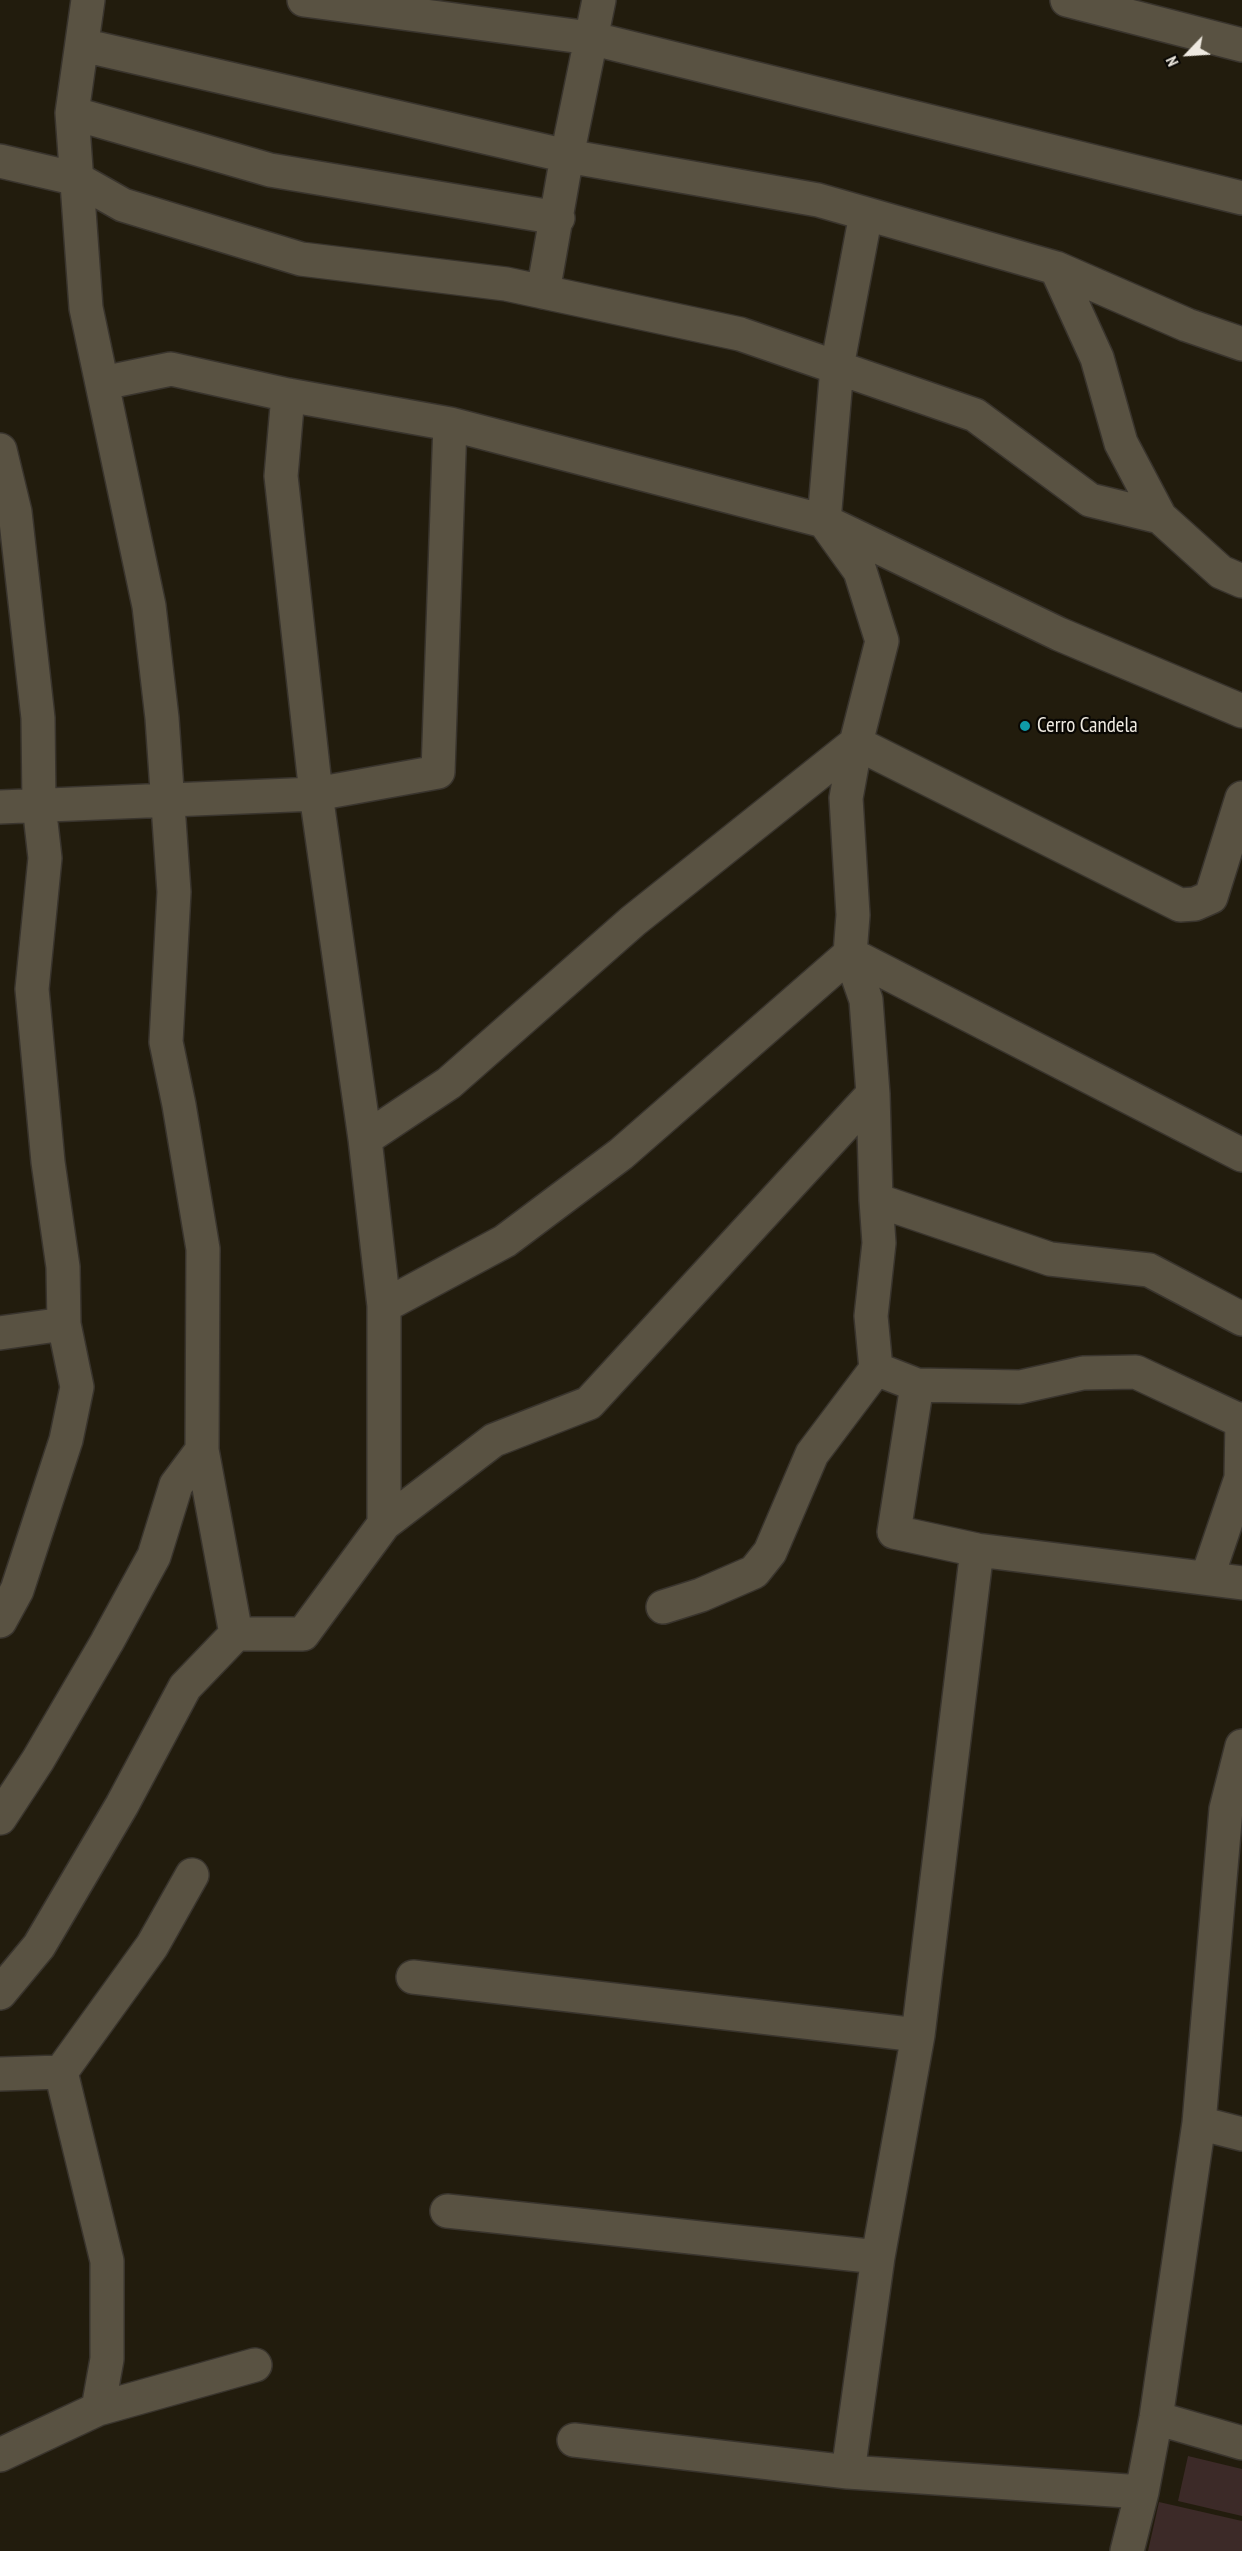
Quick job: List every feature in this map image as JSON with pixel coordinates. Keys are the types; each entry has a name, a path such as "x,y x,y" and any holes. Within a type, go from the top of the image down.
{"street":[{"path":"88,0 72,113 86,308 149,606 162,718 174,892 166,1042 179,1105 202,1249 202,1450 236,1634"},
{"path":"304,0 590,38 1242,198"},
{"path":"543,292 558,218 567,156 599,0"},
{"path":"1067,0 1242,45"},
{"path":"82,45 567,156 818,200 1056,268 1187,325 1242,344"},
{"path":"72,113 270,170 558,218"},
{"path":"0,161 77,179 123,205 301,259 506,284 740,334 975,415 1090,500 1160,517"},
{"path":"663,1607 701,1595 754,1572 770,1551 812,1454 876,1369 871,1316 879,1243 873,1094 866,1000 850,954 853,915 846,798 856,744 882,641 860,571 824,521 837,367 866,214"},
{"path":"1056,268 1097,358 1121,443 1160,517 1221,572 1242,581"},
{"path":"103,383 171,369 288,395 450,424 824,521 1059,634 1242,711"},
{"path":"288,395 281,476 315,794 365,1139 384,1306 384,1524"},
{"path":"0,807 315,794 438,772 450,424"},
{"path":"0,450 15,512 38,718 39,805 45,858 32,989 48,1162 63,1267 64,1324 77,1387 66,1440 17,1590 0,1621"},
{"path":"856,744 1180,905 1195,904 1210,897 1242,798"},
{"path":"365,1139 449,1083 633,921 856,744"},
{"path":"850,954 1242,1155"},
{"path":"384,1306 505,1241 621,1154 850,954"},
{"path":"0,1993 39,1946 122,1805 185,1688 236,1634 303,1634 384,1524 494,1440 589,1403 873,1094"},
{"path":"876,1200 1050,1259 1149,1270 1242,1319"},
{"path":"0,1333 64,1324"},
{"path":"876,1369 917,1385 1020,1387 1083,1373 1136,1372 1242,1420 1241,1478 1208,1578"},
{"path":"917,1385 894,1532 977,1550 1242,1583"},
{"path":"0,1818 38,1760 107,1642 154,1556 176,1485 202,1450"},
{"path":"848,2472 878,2257 918,2035 977,1550"},
{"path":"1127,2551 1142,2492 1156,2418 1199,2123 1242,1746"},
{"path":"98,2409 107,2359 107,2261 61,2072 152,1946 192,1875"},
{"path":"413,1977 918,2035"},
{"path":"0,2074 61,2072"},
{"path":"1199,2123 1242,2134"},
{"path":"447,2211 878,2257"},
{"path":"0,2455 98,2409 255,2365"},
{"path":"1156,2418 1242,2443"},
{"path":"574,2440 848,2472 1142,2492"}],"building":[{"path":"1188,2456 1242,2469 1242,2516 1178,2501"},
{"path":"1159,2502 1242,2521 1242,2551 1148,2551"}],"place":[{"name":"Cerro Candela","path":"1025,726"}]}
